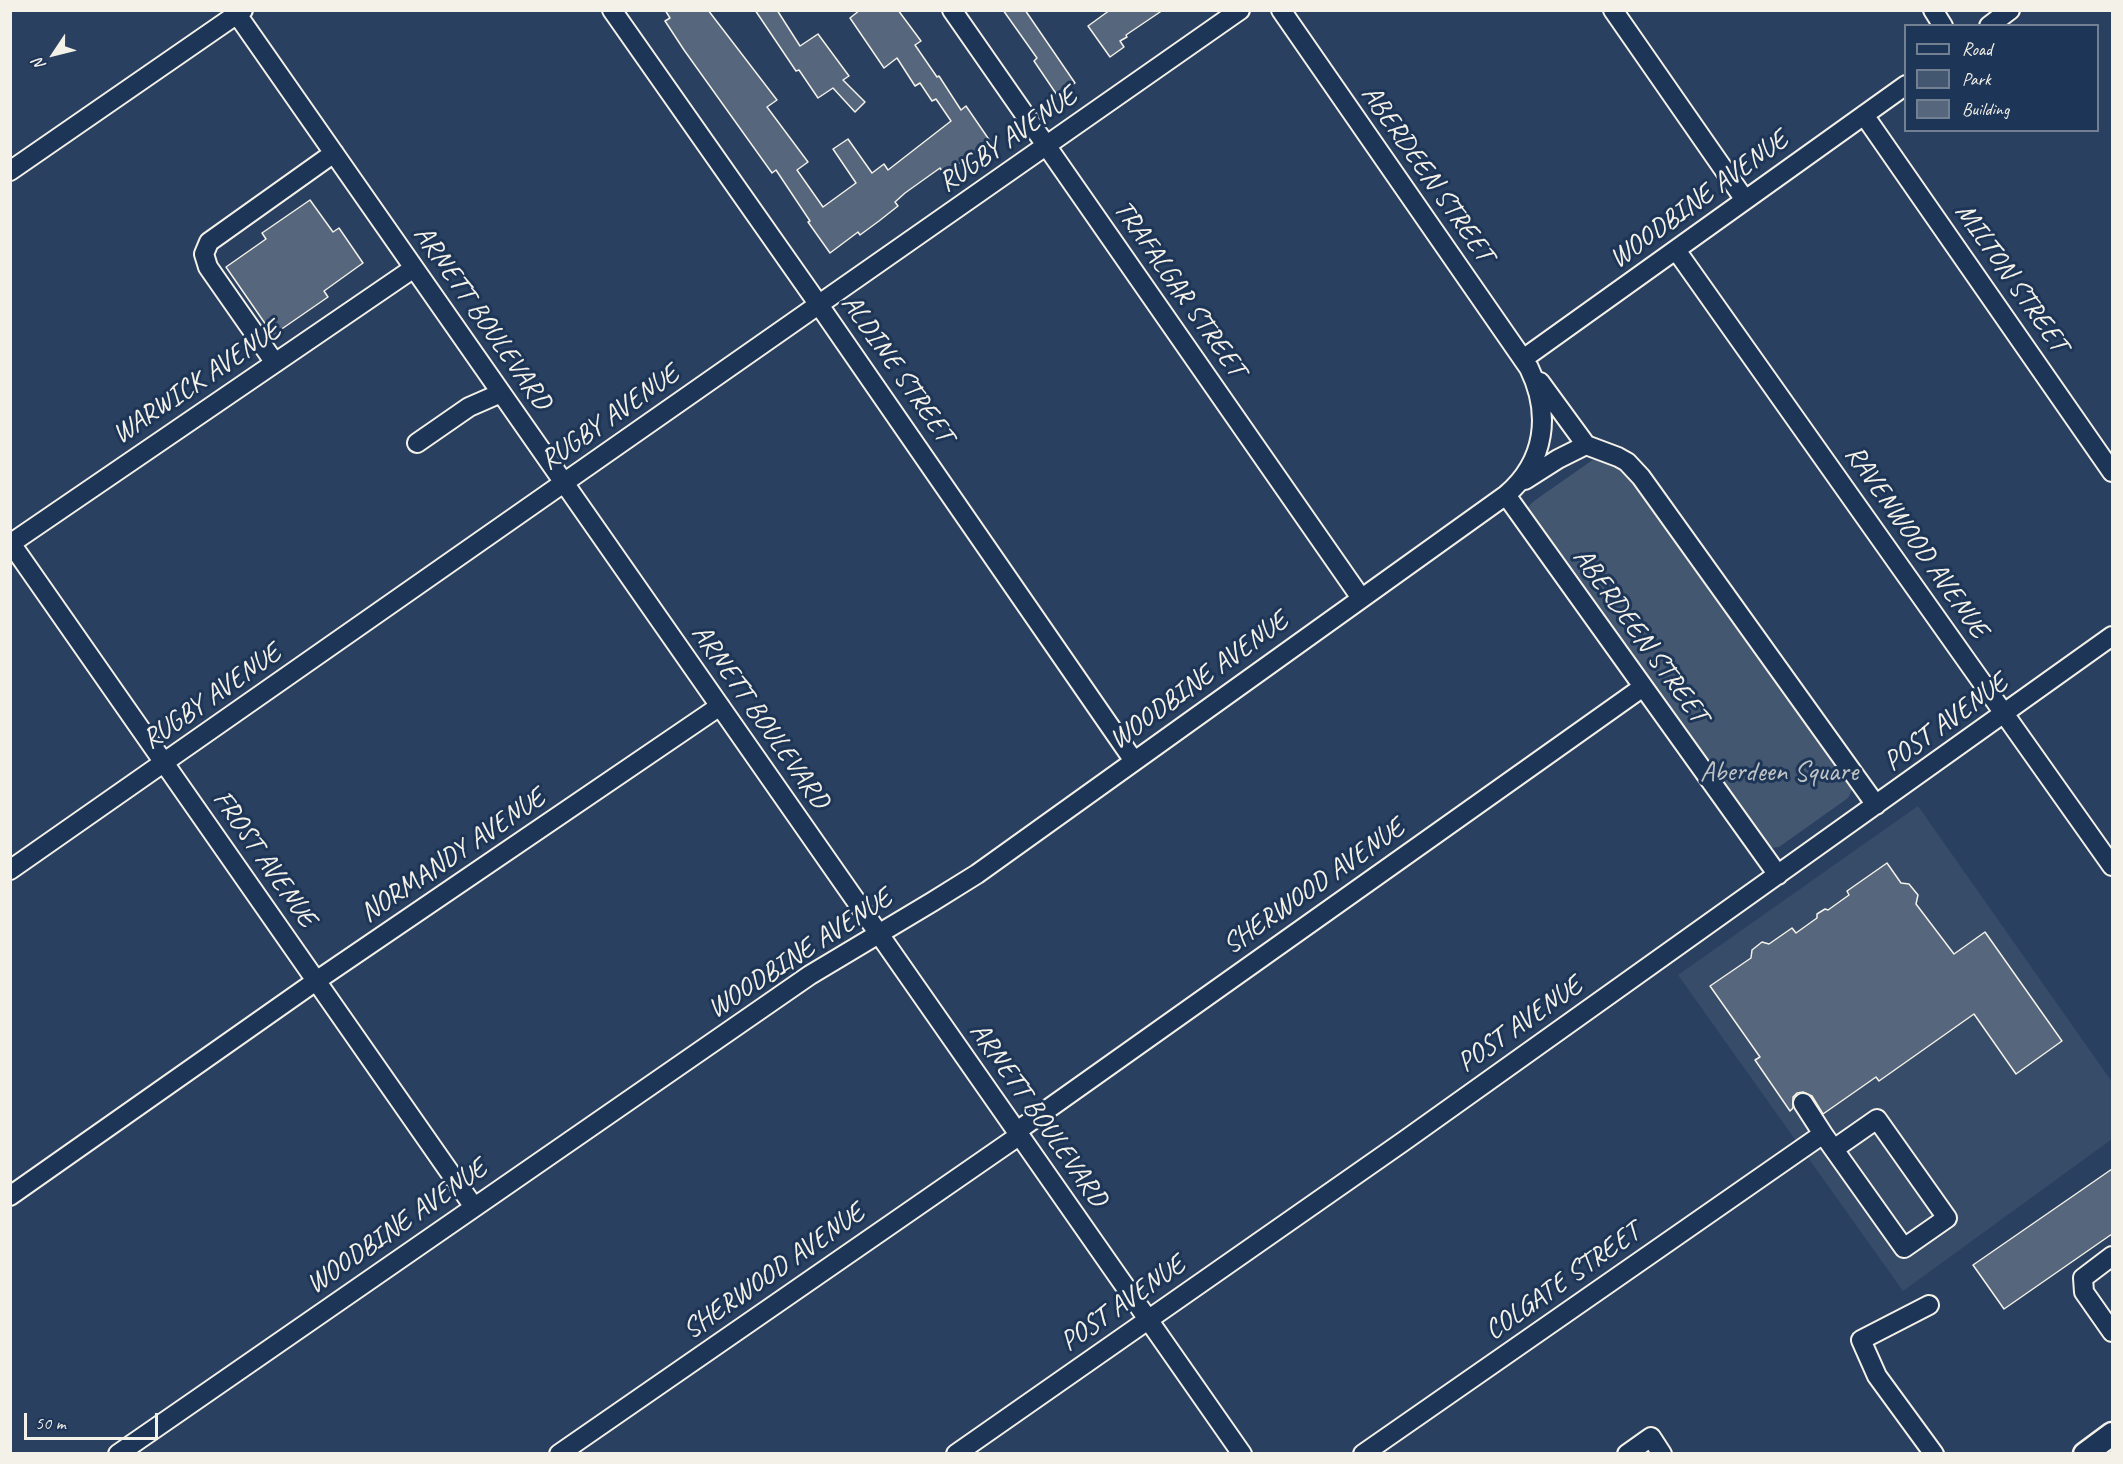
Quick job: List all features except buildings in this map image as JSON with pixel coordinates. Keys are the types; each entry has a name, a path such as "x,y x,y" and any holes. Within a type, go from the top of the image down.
{"main road":[{"path":"2085,1454 2112,1434"}],"street":[{"name":"ALDINE STREET","path":"612,10 1134,761"},
{"name":"TRAFALGAR STREET","path":"952,10 1361,598"},
{"name":"RUGBY AVENUE","path":"10,870 1240,10"},
{"name":"ABERDEEN STREET","path":"1281,10 1526,363 1586,445"},
{"path":"1613,10 1745,200"},
{"path":"1933,10 1942,24"},
{"path":"1992,24 2010,10"},
{"path":"10,171 238,12"},
{"name":"ARNETT BOULEVARD","path":"238,12 501,393 1242,1454"},
{"name":"WOODBINE AVENUE","path":"1526,363 1676,250 1904,86"},
{"name":"MILTON STREET","path":"1864,115 2112,472"},
{"path":"275,363 208,267 204,254 209,242 334,153"},
{"name":"RAVENWOOD AVENUE","path":"1676,250 2112,866"},
{"name":"WARWICK AVENUE","path":"11,543 414,268"},
{"name":"ABERDEEN STREET","path":"1526,363 1541,400 1541,433 1532,464 1510,491 1643,687 1778,875"},
{"path":"417,443 470,407 501,393"},
{"path":"1510,491 1544,467 1586,445 1627,462 1641,477 1876,805"},
{"name":"WOODBINE AVENUE","path":"118,1454 810,975 976,874 1510,491"},
{"name":"FROST AVENUE","path":"11,543 474,1207"},
{"name":"POST AVENUE","path":"956,1454 1414,1134 2112,636"},
{"name":"SHERWOOD AVENUE","path":"560,1454 1018,1133 1643,687"},
{"name":"NORMANDY AVENUE","path":"10,1196 316,981 720,706"},
{"path":"1803,1103 1823,1134 1904,1248 1947,1218 1877,1119 1834,1149"},
{"name":"COLGATE STREET","path":"1363,1454 1823,1134"},
{"path":"2112,1256 2083,1278 2084,1292 2112,1332"},
{"path":"1929,1305 1861,1340 1876,1376 1934,1454"},
{"path":"1627,1454 1650,1437 1662,1454"}],"shaded area":[{"path":"1918,806 2112,1082 2112,1139 1903,1291 1678,975"}],"green space":[{"name":"Aberdeen Square","path":"1594,459 1616,466 1632,481 1853,788 1848,798 1779,847 1770,848 1527,508"}]}
